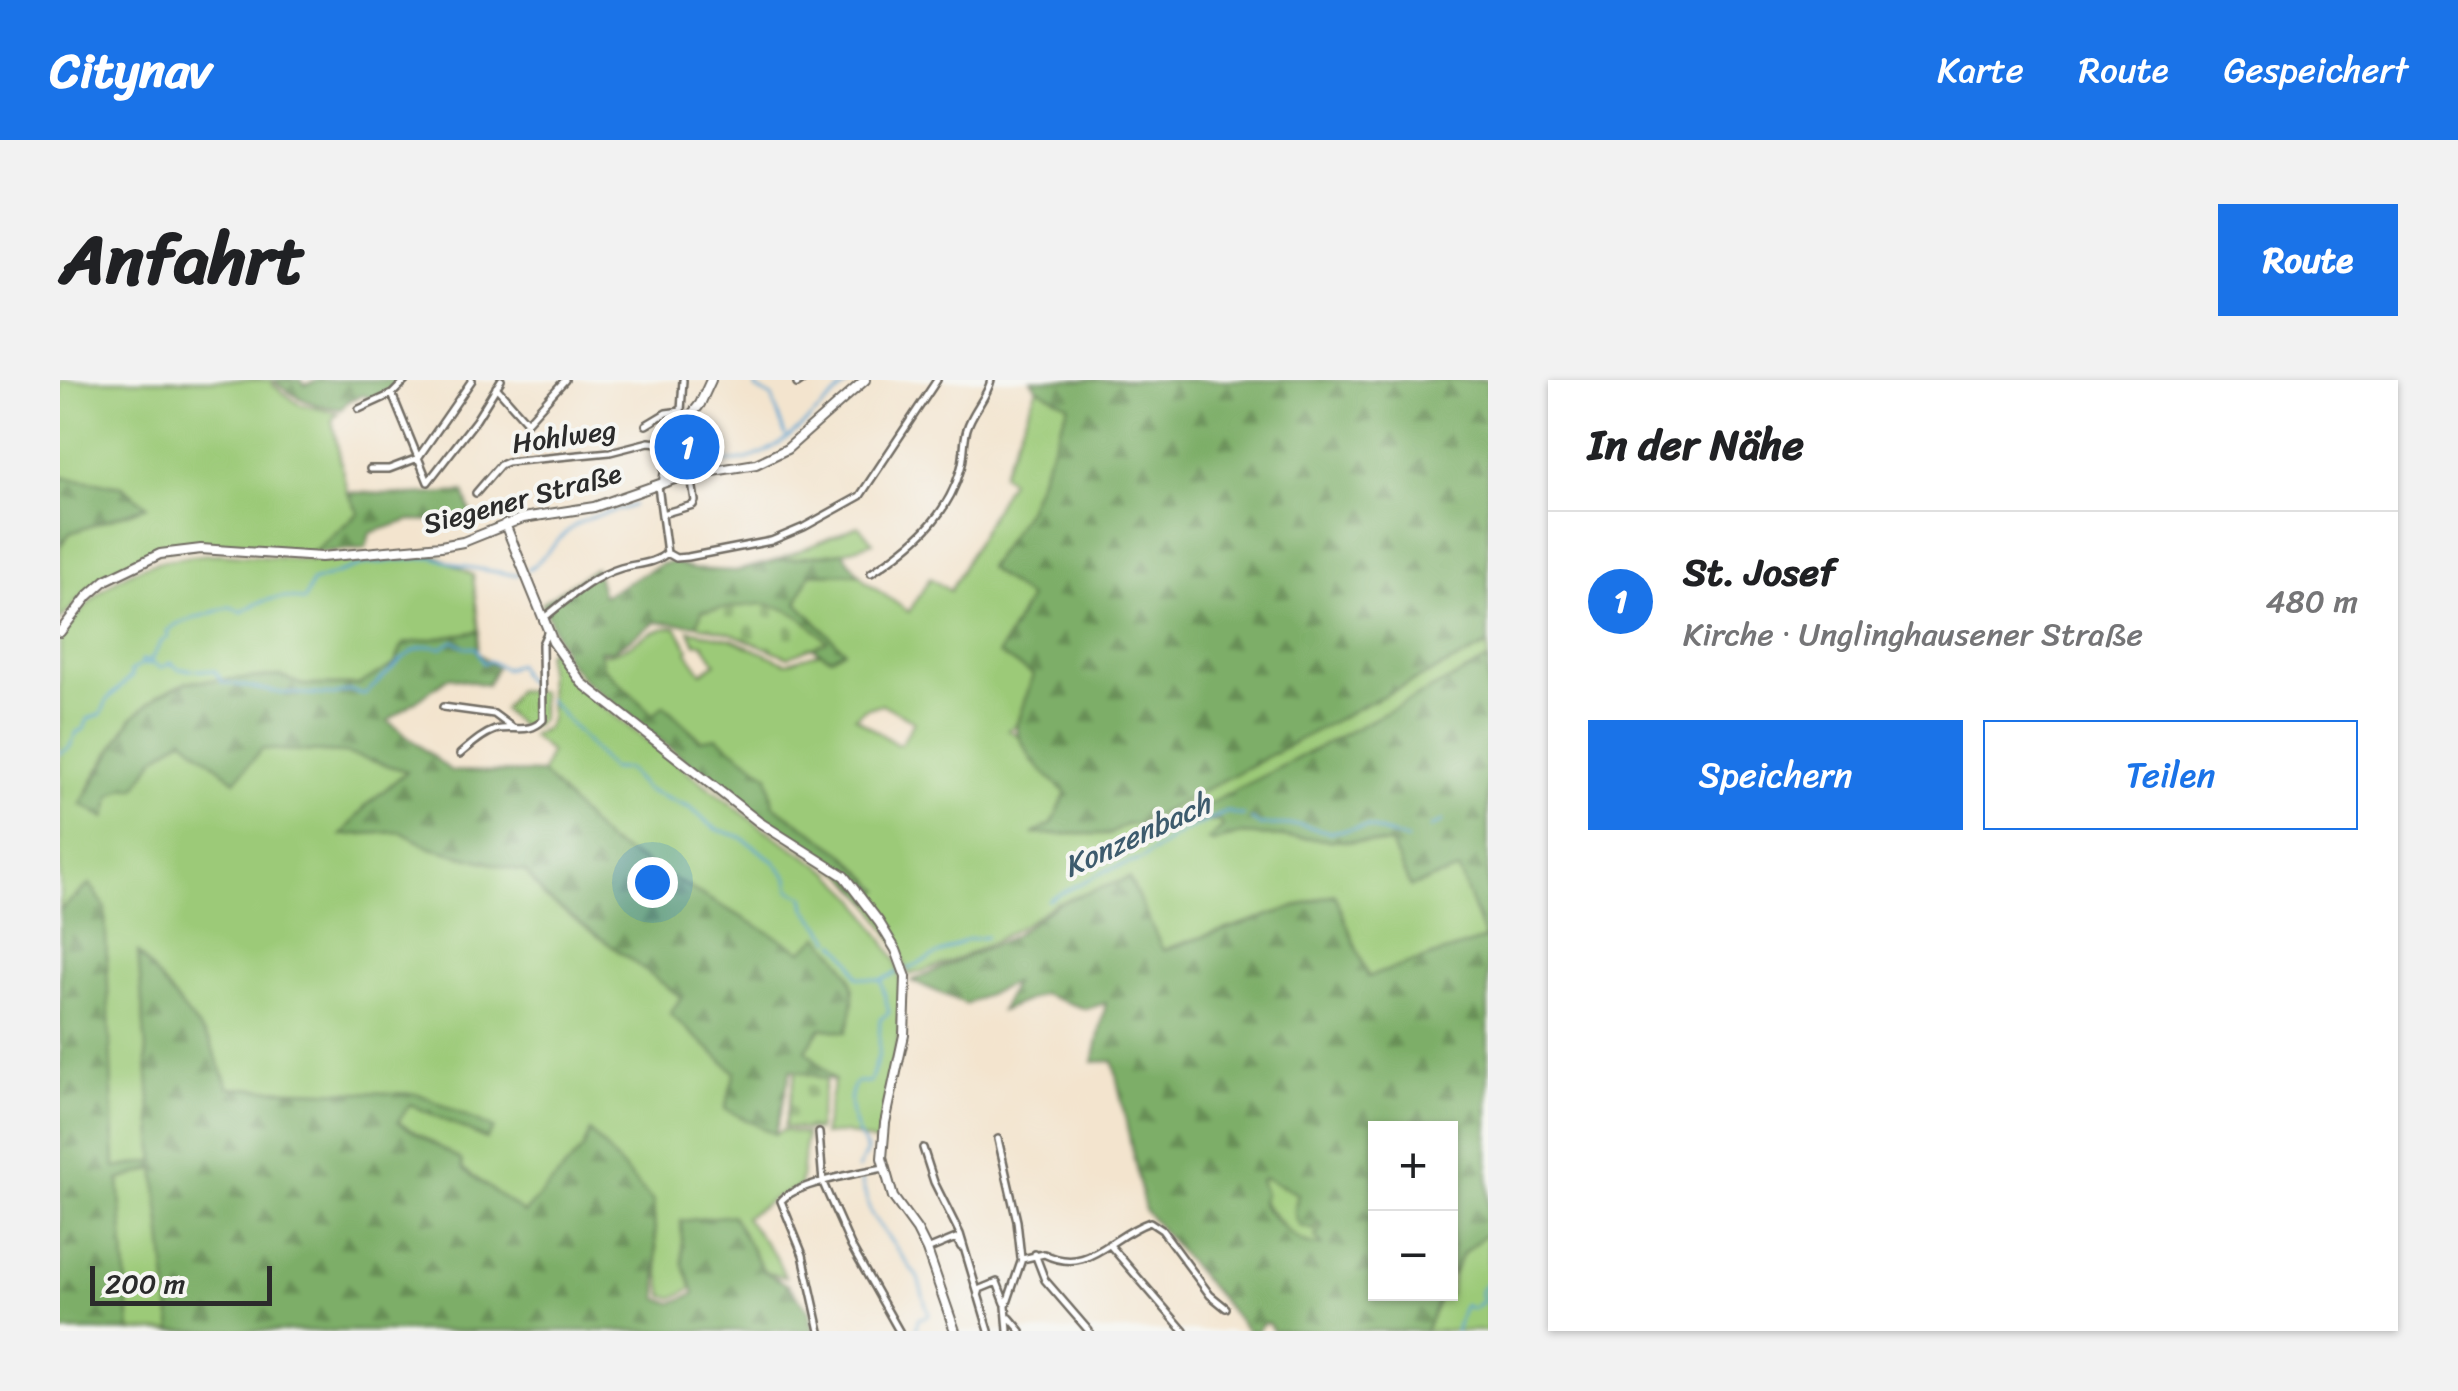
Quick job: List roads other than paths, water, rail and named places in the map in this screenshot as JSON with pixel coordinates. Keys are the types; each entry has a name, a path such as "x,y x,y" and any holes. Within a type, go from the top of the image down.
{"main road":[{"path":"661,482 670,444 700,404 711,380"},
{"name":"Siegener Straße","path":"60,632 106,580 160,554 201,549 303,557 344,556 463,542 505,524 594,507 661,482 744,468 787,449 861,381"},
{"path":"505,524 548,631 565,662 598,698 760,822 844,876 879,922 906,977 904,1036 885,1123 884,1168 893,1196 927,1250 955,1331"}],"street":[{"path":"359,409 392,394 406,380"},
{"path":"370,469 389,469 418,458 472,380"},
{"path":"392,394 428,482 476,420 500,380"},
{"path":"496,387 527,422 565,380"},
{"path":"683,380 681,410 686,420"},
{"path":"667,553 688,558 771,541 804,528 860,496 937,380"},
{"path":"871,573 930,528 950,498 962,464 968,426 992,380"},
{"path":"646,425 666,412 681,410"},
{"name":"Hohlweg","path":"476,493 507,462 610,452 649,442 670,444"},
{"path":"662,514 693,505 691,475"},
{"path":"661,482 667,553"},
{"path":"544,619 601,576 658,561 667,553"},
{"path":"460,754 485,734 513,728 527,730 543,720 542,644 548,631"},
{"path":"443,707 494,714 513,728"},
{"path":"819,1133 822,1184 850,1246 899,1331"},
{"path":"998,1139 1018,1220 1018,1253 1022,1259"},
{"path":"922,1148 960,1234 990,1331"},
{"path":"820,1331 803,1255 780,1201 786,1194 884,1168"},
{"path":"1022,1259 1036,1254 1075,1262 1146,1223 1156,1224 1198,1282 1226,1308"},
{"path":"927,1250 956,1238 964,1250"},
{"path":"1109,1244 1184,1331"},
{"path":"1036,1254 1046,1280 1089,1331"},
{"path":"1006,1306 1022,1259"},
{"path":"978,1299 980,1289 996,1282 1006,1306 1008,1331"},
{"path":"1008,1316 1021,1331"}],"waterway":[{"path":"757,380 756,389 772,397 785,435"},
{"path":"677,469 762,454 790,436 853,380"},
{"path":"528,570 575,525 634,505"},
{"path":"60,753 69,748 88,719 101,714 108,699 132,676 130,672 143,664 141,660 150,661 162,641 169,637 167,631 177,624 230,607 242,612 272,599 304,601 312,582 365,564 434,557 461,566 521,573"},
{"path":"197,670 215,671 222,682 281,693 364,694 409,654 429,646 441,648 454,641 476,648 483,663 490,661 505,669 517,664 523,678 532,685"},
{"path":"145,665 153,663 160,668 171,663 179,669 193,670"},
{"path":"548,699 611,769 627,769 646,790 690,808 716,829 741,837 774,861 788,878 790,890 804,897 806,908 832,940"},
{"name":"Konzenbach","path":"1048,900 1107,870 1140,860 1183,832 1227,812 1244,816"},
{"name":"Konzenbach","path":"1251,820 1259,825 1300,825 1330,832 1367,827 1407,840"},
{"name":"Konzenbach","path":"1430,828 1442,822"},
{"name":"Konzenbach","path":"908,969 966,940 986,937"},
{"path":"836,943 851,961 857,977 880,980"},
{"name":"Konzenbach","path":"881,980 896,973"},
{"path":"858,1169 867,1151 855,1125 851,1097 857,1082 870,1082 879,1054 880,1019 889,1013 881,980"},
{"path":"860,1177 871,1214 918,1278 929,1315 918,1319 916,1331"},
{"path":"1456,1331 1464,1305 1472,1309 1483,1301 1480,1292 1488,1281"}],"place":[{"name":"St. Josef","path":"687,447"}]}
